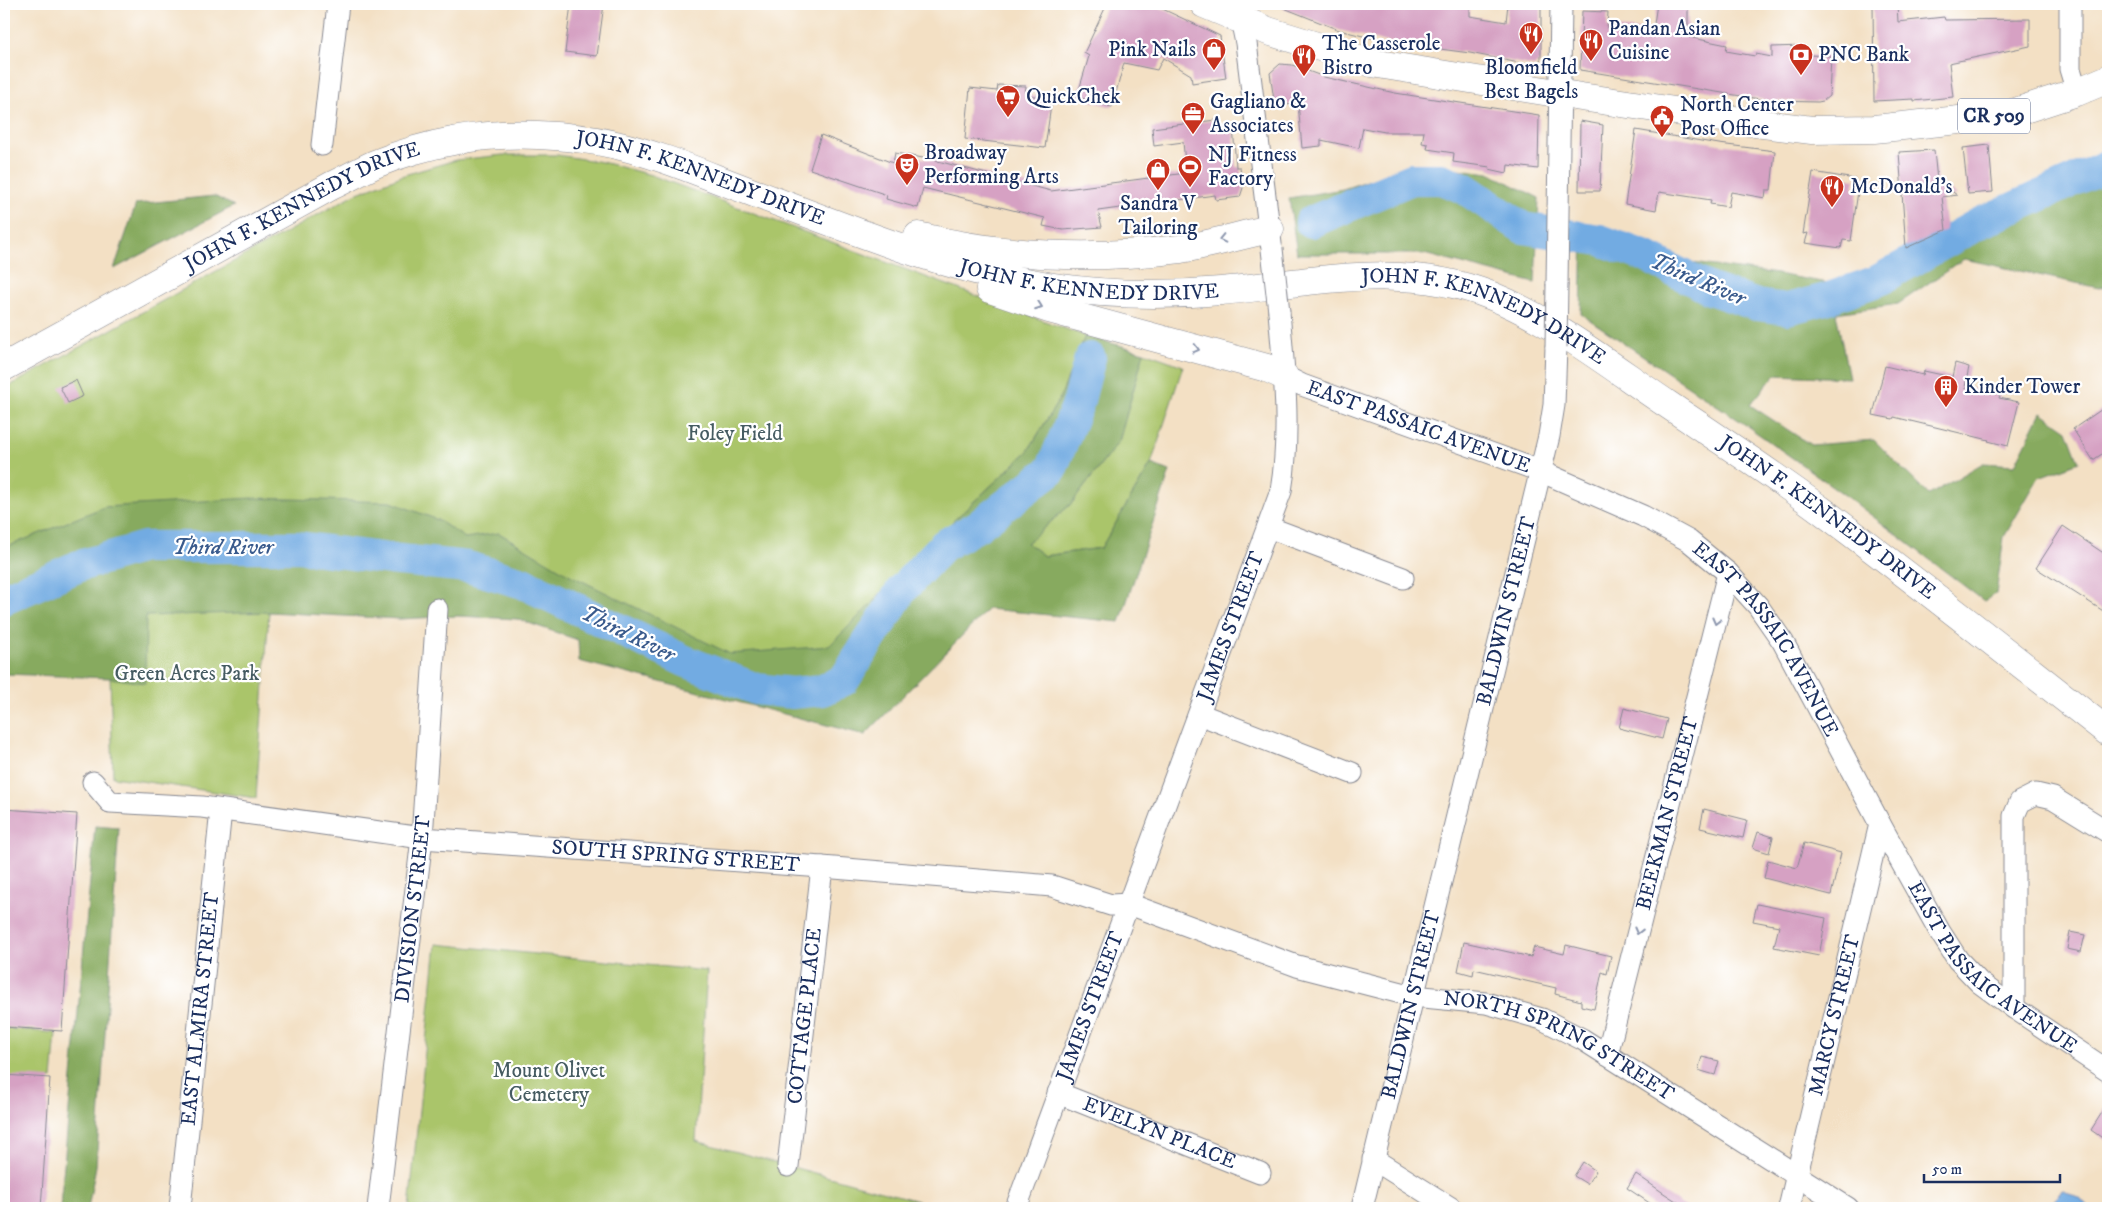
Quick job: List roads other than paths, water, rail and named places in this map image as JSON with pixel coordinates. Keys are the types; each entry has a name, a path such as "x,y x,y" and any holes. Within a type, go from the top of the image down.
{"main road":[{"name":"CR 509","path":"1204,4 1241,11 1268,31 1372,63 1559,94 1812,130 1874,129 2006,114 2077,92 2108,79"},
{"name":"JOHN F. KENNEDY DRIVE","path":"4,348 369,149 412,134 454,124 506,117 584,122 620,129 667,143 886,228 953,250 1007,264 1104,275 1168,276 1374,259 1450,266 1494,279 1529,295 1570,320 1776,458 1832,498 2108,711"},
{"name":"JOHN F. KENNEDY DRIVE","path":"4,367 331,186 376,164 416,150 457,140 498,135 582,138 616,145 661,158 948,263 1004,277 1056,287 1169,294 1221,291 1374,275 1447,282 1488,294 1521,309 1782,483 2108,732"},
{"path":"816,216 894,254 1049,309 1261,366 1284,376"},
{"path":"886,228 943,242 992,251 1071,255 1181,249 1271,239"}],"street":[{"path":"322,145 338,4"},
{"name":"BALDWIN STREET","path":"1362,1208 1540,471 1554,405 1560,4"},
{"path":"2070,4 2070,69 2077,92"},
{"name":"JAMES STREET","path":"1016,1208 1281,491 1285,467 1284,376 1279,312 1241,11"},
{"name":"EAST PASSAIC AVENUE","path":"1284,376 1302,385 1540,471 1643,516 1689,541 1728,573 1758,606 1783,642 1880,824 1940,932 1958,960 1980,983 2014,1008 2108,1070"},
{"path":"1268,527 1403,578"},
{"name":"BEEKMAN STREET","path":"1607,1055 1728,573"},
{"name":"DIVISION STREET","path":"378,1208 422,838 437,609"},
{"path":"1198,714 1352,773"},
{"name":"SOUTH SPRING STREET","path":"93,782 110,802 202,807 422,838 1052,886 1111,905 1129,904"},
{"path":"2014,1008 2014,816 2020,802 2036,794 2053,798 2108,832"},
{"name":"EAST ALMIRA STREET","path":"180,1208 222,810"},
{"name":"MARCY STREET","path":"1788,1208 1880,824"},
{"name":"COTTAGE PLACE","path":"788,1166 822,867"},
{"name":"NORTH SPRING STREET","path":"1129,904 1297,966 1413,996 1486,1003 1542,1019 1582,1039 1848,1208"},
{"name":"EVELYN PLACE","path":"1058,1093 1260,1173"},
{"path":"1374,1159 1451,1208"}],"water":[{"path":"2063,1189 2088,1205 2086,1208 2065,1208 2055,1202"}],"waterway":[{"name":"Third River","path":"1311,222 1412,179 1441,179 1464,188 1523,228 1600,240 1647,257 1710,289 1757,305 1787,309 1826,299 1877,281 1980,223 2108,165"},
{"name":"Third River","path":"4,599 79,566 144,547 298,547 468,567 523,583 685,661 756,689 792,693 823,690 844,680 903,588 944,545 978,526 1051,470 1078,404 1090,358"}],"place":[{"name":"Bloomfield Best Bagels","path":"1531,55"},
{"name":"Pandan Asian Cuisine","path":"1591,62"},
{"name":"Pink Nails","path":"1214,71"},
{"name":"PNC Bank","path":"1801,76"},
{"name":"The Casserole Bistro","path":"1304,77"},
{"name":"QuickChek","path":"1008,118"},
{"name":"Gagliano & Associates","path":"1193,135"},
{"name":"North Center Post Office","path":"1662,138"},
{"name":"Broadway Performing Arts","path":"907,186"},
{"name":"NJ Fitness Factory","path":"1190,188"},
{"name":"Sandra V Tailoring","path":"1158,191"},
{"name":"McDonald's","path":"1832,208"},
{"name":"Kinder Tower","path":"1946,408"}],"park label":[{"name":"Foley Field","path":"735,434"},
{"name":"Green Acres Park","path":"187,674"},
{"name":"Mount Olivet Cemetery","path":"549,1083"}]}
